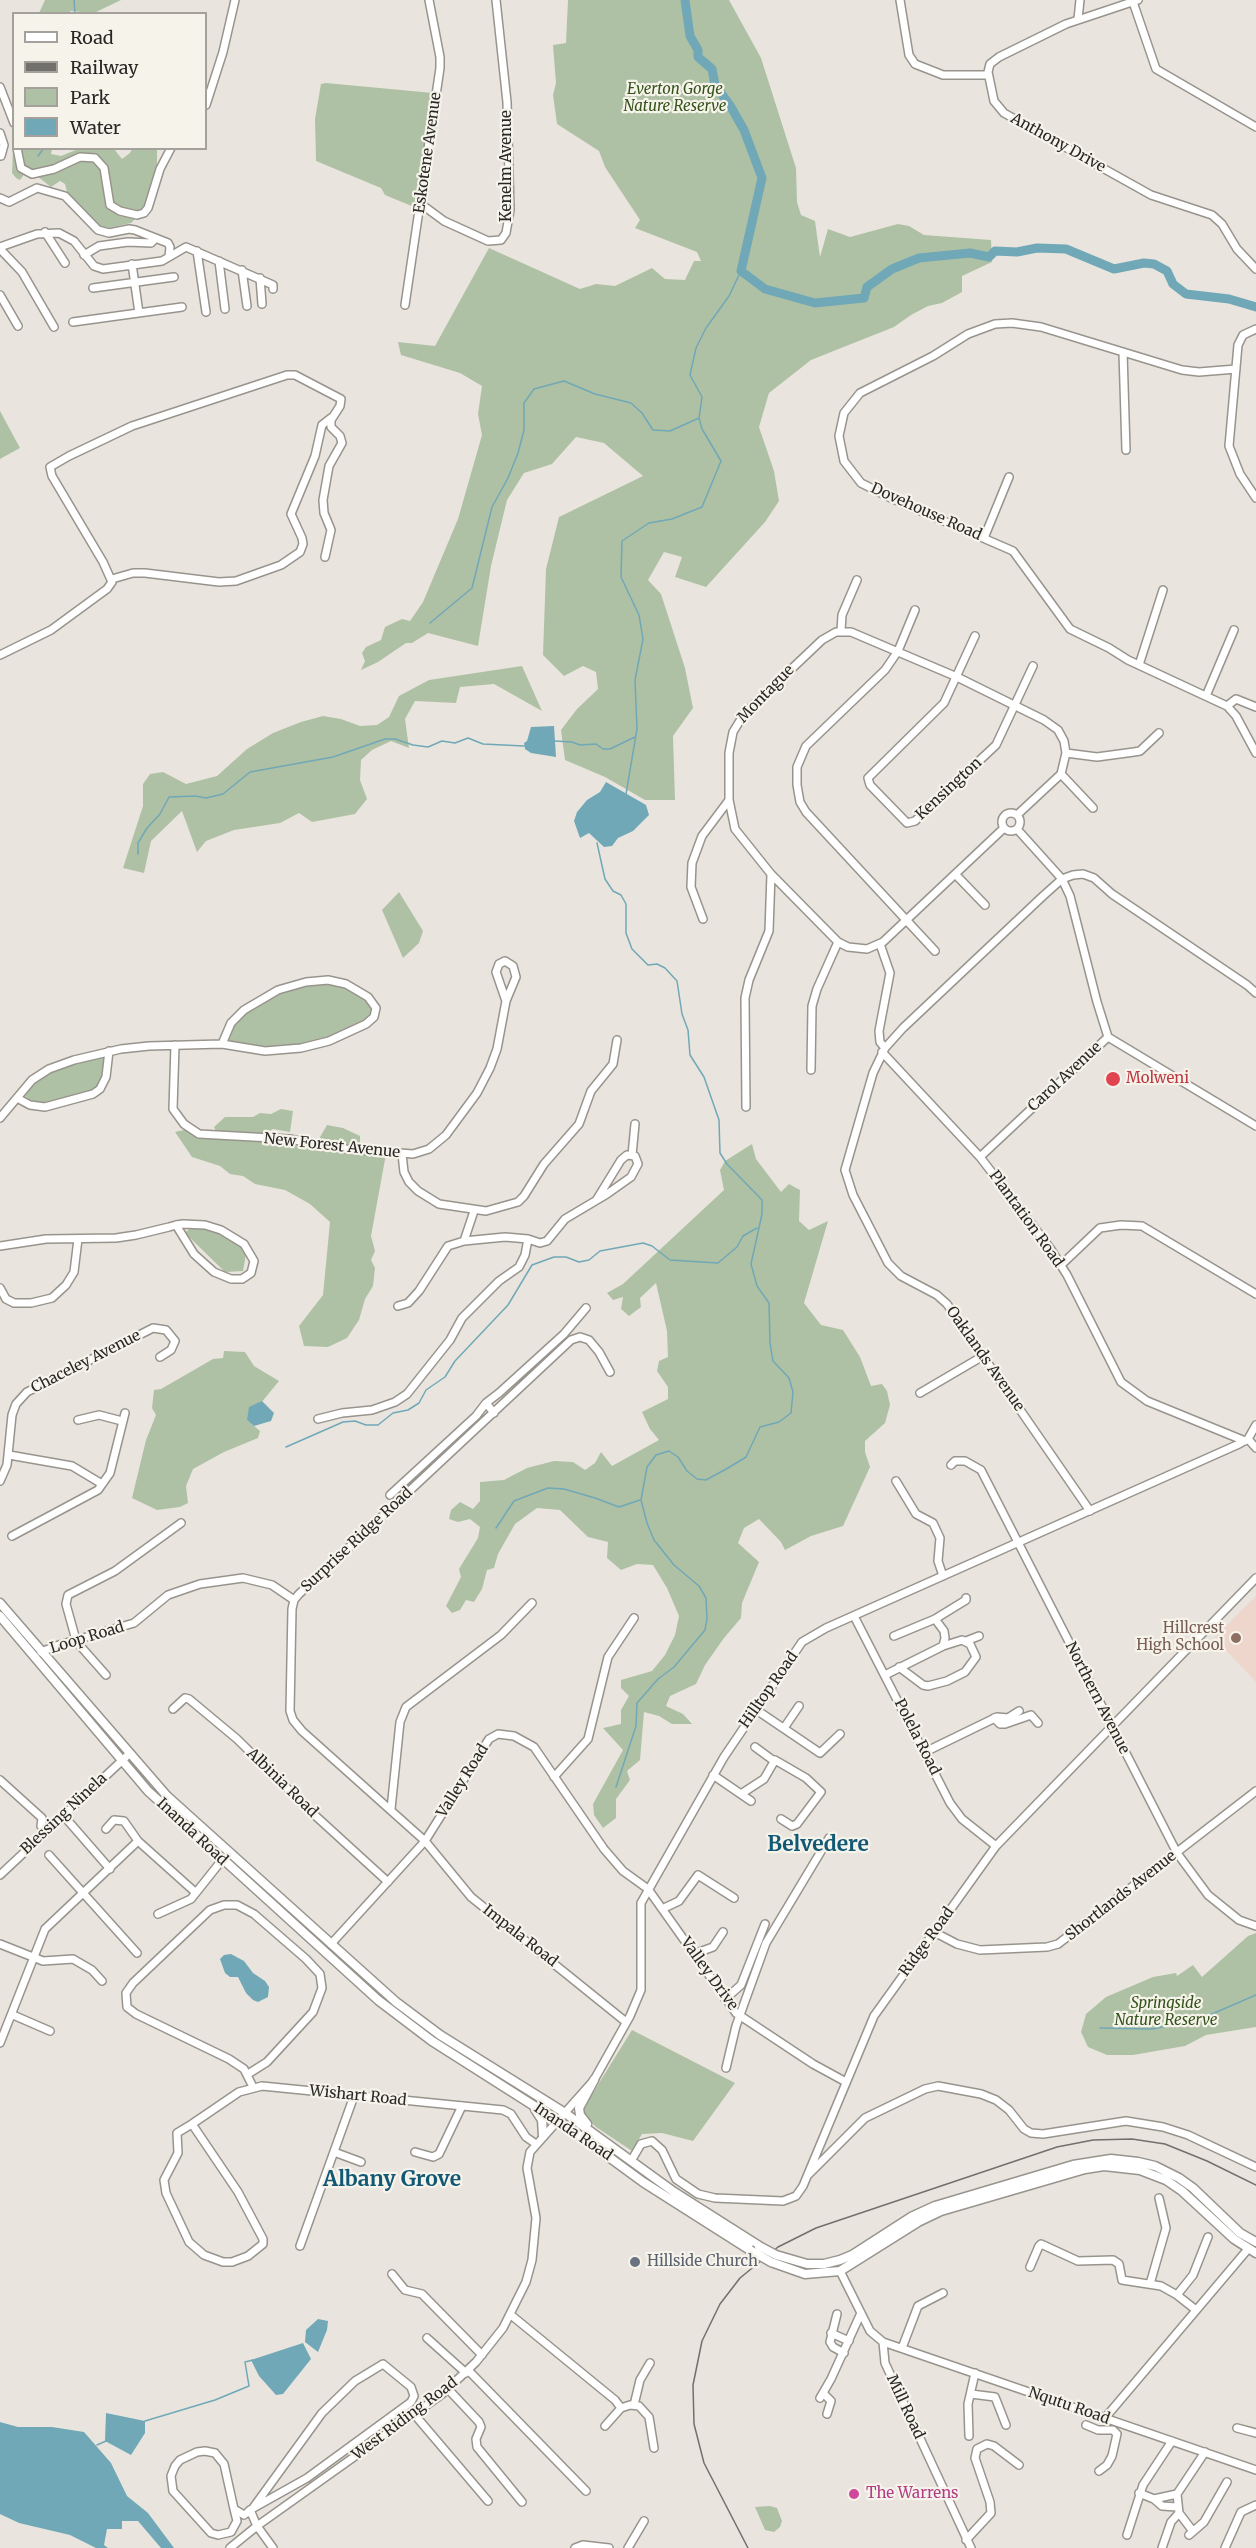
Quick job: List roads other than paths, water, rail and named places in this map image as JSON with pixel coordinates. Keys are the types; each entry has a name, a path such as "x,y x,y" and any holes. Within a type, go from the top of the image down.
{"main road":[{"name":"Inanda Road","path":"0,1603 167,1796 396,2002 432,2029 598,2135 674,2192 759,2246 784,2268 805,2274 840,2271 918,2222 941,2211 1085,2169 1104,2166 1130,2168 1167,2180 1222,2229 1252,2251"},
{"name":"Inanda Road","path":"0,1616 121,1762 163,1806 395,2014 432,2041 558,2120 643,2182 750,2250 774,2258 807,2264 840,2260 857,2252 911,2217 935,2206 1079,2163 1111,2159 1155,2166 1179,2178 1193,2188 1240,2233 1256,2242"},
{"path":"72,1687 68,1691 78,1708"},
{"path":"163,1806 167,1796"},
{"path":"594,2080 579,2111 582,2119 598,2135"},
{"path":"530,2102 540,2115 543,2136"}],"street":[{"path":"207,102 223,52 235,0"},
{"name":"Eskotene Avenue","path":"405,305 440,64 429,0"},
{"name":"Kenelm Avenue","path":"421,204 444,221 488,241 501,240 506,233 510,210 507,102 496,0"},
{"path":"900,0 909,55 915,64 943,75 987,75 990,64 999,57 1078,19 1135,1 1156,69 1256,127"},
{"path":"1078,19 1080,0"},
{"name":"Anthony Drive","path":"987,75 994,101 1004,113 1151,195 1212,215 1222,224 1237,249 1256,268"},
{"path":"0,87 12,116"},
{"path":"0,133 4,144 1,156"},
{"path":"17,150 21,168 32,174 54,169 80,157 95,158 104,168 110,205 120,212 137,215 144,213 148,208 160,169 170,150"},
{"path":"0,198 9,202 36,188 66,196 98,230 109,233 133,229 169,245 169,257"},
{"path":"45,232 65,263"},
{"path":"54,327 22,272 0,248 45,232 66,236 99,269 159,262 184,247 242,270 273,285 273,289"},
{"path":"84,255 99,246 128,242 150,243 155,239"},
{"path":"197,251 206,312"},
{"path":"219,261 225,309"},
{"path":"132,264 139,313"},
{"path":"242,270 247,306"},
{"path":"93,288 174,277"},
{"path":"260,279 262,304"},
{"path":"0,295 18,326"},
{"path":"73,322 182,307"},
{"name":"Dovehouse Road","path":"1227,706 1139,665 1070,629 1015,552 874,491 857,479 847,466 839,444 840,424 849,404 860,393 873,384 926,360 978,329 994,324 1012,323 1041,327 1190,371 1236,369"},
{"path":"1256,329 1245,333 1240,338 1230,450 1244,482 1256,498"},
{"path":"1123,352 1126,450"},
{"path":"0,655 51,630 107,589 112,579 133,573 146,573 219,582 237,581 281,565 300,552 303,544 302,538 291,514 315,456 322,425 340,406 340,398 291,374 132,426 53,465 50,469 52,476 112,579"},
{"path":"326,557 331,530 324,513 323,500 329,466 342,443 340,436 332,427 331,418"},
{"path":"984,538 1009,477"},
{"path":"857,579 842,615 841,631 861,635 957,677 1054,727 1061,735 1066,753 1061,774 1017,815"},
{"path":"1139,665 1163,590"},
{"path":"915,610 898,651 880,676 807,744 799,761 798,791 803,808 935,951"},
{"path":"1206,696 1234,630"},
{"name":"Montague","path":"837,942 771,873 735,829 729,800 730,743 740,718 822,640 841,631"},
{"path":"957,677 975,636"},
{"path":"1015,706 1033,666"},
{"name":"Kensington","path":"957,677 944,703 868,778 870,785 906,823 915,821 996,745 1015,706"},
{"path":"1256,707 1236,699 1227,706 1236,716 1256,753"},
{"path":"1066,753 1097,757 1140,751 1159,733"},
{"path":"1061,774 1093,808"},
{"path":"702,920 691,887 692,864 702,836 729,800"},
{"path":"1005,814 1017,815 1020,823 1017,829 1009,831 1004,828 1002,820 1005,814"},
{"path":"811,1070 812,1006 837,942 856,949 867,949 880,944 1004,828"},
{"name":"Carol Avenue","path":"980,1157 1108,1037 1099,1011 1070,896 1062,879 1052,866 1017,829"},
{"path":"746,1107 745,998 749,980 769,931 771,873"},
{"path":"956,875 985,905"},
{"path":"1062,879 1073,875 1090,876 1112,894 1256,993"},
{"name":"Oaklands Avenue","path":"1062,879 923,1008 884,1050 873,1073 846,1166 846,1180 888,1263 901,1276 943,1299 1090,1511"},
{"path":"880,944 890,973 879,1031 880,1042 884,1050"},
{"name":"New Forest Avenue","path":"175,1045 172,1109 184,1124 200,1134 289,1139 335,1148 402,1154 421,1152 436,1144 477,1093 494,1060 506,1001 516,976 513,966 505,961 497,966 496,972 506,1001"},
{"path":"0,1118 30,1082 49,1069 109,1051 133,1047 222,1044 265,1051 308,1047 329,1041 366,1024 374,1017 376,1008 368,997 346,984 328,980 306,982 278,990 244,1010 231,1023 222,1044"},
{"path":"1108,1037 1256,1126"},
{"path":"402,1154 406,1175 418,1191 439,1204 474,1210 496,1210 522,1199 544,1164 579,1124 591,1091 613,1064 617,1040"},
{"name":"Plantation Road","path":"884,1050 980,1157 1061,1265 1120,1382 1147,1401 1246,1440 1256,1448"},
{"path":"17,1098 45,1107 93,1094 100,1089 106,1077 109,1051"},
{"path":"632,1155 635,1124"},
{"path":"398,1306 411,1301 448,1246 464,1241 505,1237 528,1239 540,1243 547,1241 565,1219 597,1199 634,1175 637,1158 632,1155 625,1156 616,1166 597,1199"},
{"path":"464,1241 474,1210"},
{"path":"1061,1265 1100,1228 1121,1225 1142,1226 1256,1294"},
{"path":"0,1246 46,1239 129,1237 176,1226 209,1226 241,1241 254,1261 251,1273 242,1278 231,1279 214,1272 194,1254 176,1226"},
{"path":"0,1288 6,1299 14,1303 31,1303 52,1298 66,1285 74,1272 78,1239"},
{"path":"318,1419 342,1413 372,1410 395,1402 407,1394 450,1340 462,1318 500,1281 519,1267 525,1255 528,1239"},
{"path":"390,1495 476,1416 486,1403 499,1394 564,1334 586,1308"},
{"name":"Chaceley Avenue","path":"0,1481 9,1455 9,1429 14,1410 22,1396 32,1388 153,1328 166,1330 175,1341 173,1347 160,1357"},
{"name":"Surprise Ridge Road","path":"425,1840 293,1720 290,1699 294,1600 573,1338 580,1337 589,1340 602,1356 610,1372"},
{"path":"920,1393 983,1356"},
{"path":"486,1403 494,1413"},
{"path":"12,1536 96,1491 110,1473 124,1417 99,1415 78,1420"},
{"path":"1246,1440 1256,1425"},
{"name":"Hilltop Road","path":"558,2120 594,2080 641,1990 640,1908 648,1889 713,1775 802,1642 814,1634 1246,1440"},
{"path":"9,1455 72,1466 102,1484"},
{"name":"Northern Avenue","path":"951,1465 955,1461 965,1461 981,1470 1177,1853 1208,1895 1239,1920 1256,1926"},
{"path":"896,1481 916,1514 933,1523 940,1538 938,1561 943,1576"},
{"path":"106,1675 76,1640 66,1604 68,1595 115,1570 181,1523"},
{"name":"Loop Road","path":"42,1652 134,1623 163,1598 200,1584 243,1578 272,1585 294,1600"},
{"name":"Ridge Road","path":"631,2161 641,2144 652,2141 662,2150 673,2175 680,2184 698,2194 715,2198 788,2200 799,2193 874,2016 996,1846 1256,1578"},
{"path":"894,1636 935,1619 966,1598"},
{"path":"391,1809 404,1711 413,1700 515,1624 532,1603"},
{"name":"Polela Road","path":"854,1616 957,1814 996,1846"},
{"path":"554,1778 588,1739 608,1657 634,1618"},
{"path":"935,1619 944,1631 943,1646"},
{"path":"885,1675 943,1646 979,1636"},
{"path":"899,1667 922,1685 928,1686 947,1681 969,1669 976,1657 970,1644 966,1641"},
{"name":"Albinia Road","path":"173,1708 185,1698 189,1699 237,1739 308,1809 388,1882"},
{"path":"784,1728 799,1706"},
{"path":"755,1709 820,1754 840,1734"},
{"path":"925,1752 994,1718 1008,1718 1019,1711"},
{"path":"994,1718 1000,1724 1005,1724 1031,1715 1038,1723"},
{"name":"Valley Road","path":"331,1944 425,1840 485,1744 494,1735 508,1734 530,1743 613,1860 648,1889"},
{"path":"755,1747 774,1761 806,1778 821,1792 797,1824 792,1826 781,1820"},
{"name":"Blessing Ninela","path":"0,1875 129,1754"},
{"path":"741,1794 764,1779 774,1761"},
{"path":"713,1775 751,1801"},
{"path":"0,1780 42,1818 41,1826 45,1832"},
{"name":"Shortlands Avenue","path":"934,1932 957,1944 980,1950 1047,1947 1058,1944 1256,1791"},
{"path":"63,1815 110,1869"},
{"path":"106,1829 114,1820 122,1820 138,1841 195,1892"},
{"path":"726,2068 736,2026 766,1942 829,1838"},
{"name":"Impala Road","path":"425,1840 471,1897 626,2022"},
{"path":"0,2043 13,2015 45,1929 138,1841"},
{"path":"49,1856 137,1953"},
{"path":"158,1914 190,1899 222,1860"},
{"path":"662,1909 679,1901 698,1875 734,1898"},
{"name":"Valley Drive","path":"648,1889 740,2017 813,2064 846,2082"},
{"path":"192,2124 238,2192 262,2234 263,2244 248,2256 232,2262 223,2262 204,2255 189,2242 164,2188 167,2173 178,2153 177,2133 239,2092 253,2087 248,2074 229,2059 136,2014 127,2007 126,1993 210,1910 224,1905 237,1905 254,1914 320,1974 322,1988 313,2012 267,2062 248,2074"},
{"path":"725,1999 741,1985 765,1924"},
{"path":"694,1954 710,1950 723,1932"},
{"path":"0,1944 44,1961 73,1959 93,1971 102,1981"},
{"path":"13,2015 50,2031"},
{"path":"806,2176 865,2118 926,2089 938,2086 981,2094 996,2100 1009,2110 1024,2129 1031,2133 1043,2134 1126,2121 1163,2127 1188,2135 1256,2167"},
{"name":"Wishart Road","path":"253,2087 508,2111 526,2138 536,2144"},
{"path":"300,2246 354,2096"},
{"path":"415,2152 431,2157 437,2156 462,2106"},
{"name":"West Riding Road","path":"230,2548 257,2526 448,2389 482,2355 511,2315 526,2282 532,2260 536,2218 527,2163 536,2144 558,2120"},
{"path":"334,2152 361,2162"},
{"path":"1150,2284 1166,2228 1159,2198"},
{"path":"1177,2295 1193,2275 1208,2237"},
{"path":"1030,2267 1041,2244 1078,2261 1116,2261 1119,2264 1122,2280 1161,2286 1196,2310"},
{"path":"1105,2418 1196,2310 1252,2251"},
{"name":"Mill Road","path":"840,2271 870,2331 883,2342 885,2363 970,2548"},
{"path":"392,2274 404,2289 422,2294 482,2355"},
{"path":"902,2348 918,2306 943,2293"},
{"path":"827,2414 831,2401 821,2396 844,2353 861,2313"},
{"path":"837,2314 830,2342 833,2347 844,2353"},
{"path":"511,2315 615,2400 621,2408"},
{"path":"831,2333 849,2341"},
{"path":"427,2337 467,2371 586,2491"},
{"name":"Nqutu Road","path":"883,2342 1105,2418 1115,2427 1203,2456 1256,2470"},
{"path":"634,2405 640,2380 650,2362"},
{"path":"237,2521 224,2464 220,2457 209,2451 197,2452 180,2460 174,2466 171,2476 173,2491 208,2530 224,2535 231,2532 237,2521 249,2511 307,2478 411,2402 414,2396 411,2387 382,2364 355,2381 322,2413 249,2511"},
{"path":"969,2436 969,2404 975,2373"},
{"path":"448,2389 479,2422 481,2429 476,2439 477,2447 522,2502"},
{"path":"971,2394 995,2397 1006,2425"},
{"path":"605,2426 621,2408 634,2405 642,2407 649,2416 654,2448"},
{"path":"414,2414 488,2501"},
{"path":"1086,2425 1098,2430 1115,2427 1118,2436 1112,2456 1105,2467 1099,2471"},
{"path":"1237,2428 1255,2432"},
{"path":"966,2540 991,2513 990,2502 975,2458 977,2449 987,2444 994,2446 1019,2465"},
{"path":"1127,2535 1140,2493 1170,2444"},
{"path":"1203,2456 1177,2494 1178,2510 1191,2533 1204,2522 1227,2482"},
{"path":"1140,2493 1154,2499 1162,2506 1178,2510"},
{"path":"1154,2499 1177,2494"},
{"path":"1225,2548 1241,2512 1256,2505"},
{"path":"234,2509 249,2511"},
{"path":"1162,2548 1178,2510"},
{"path":"249,2511 273,2548"},
{"path":"628,2548 644,2521"},
{"path":"575,2548 583,2545 609,2548"}],"water":[{"path":"554,726 556,757 531,753 525,749 524,743 527,741 531,727"},
{"path":"606,782 646,805 649,815 633,831 618,838 612,846 604,847 589,833 580,838 574,821 577,812 587,800 600,792"},
{"path":"262,1401 274,1413 271,1421 254,1426 247,1420 249,1407"},
{"path":"231,1954 244,1961 253,1973 265,1981 269,1987 268,1997 258,2002 253,2000 246,1993 238,1977 230,1977 225,1973 220,1959 224,1955"},
{"path":"318,2319 328,2321 327,2330 318,2352 305,2342 306,2330"},
{"path":"303,2343 311,2359 283,2394 276,2395 259,2376 251,2360"},
{"path":"106,2413 145,2421 145,2433 131,2455 105,2441"},
{"path":"0,2422 18,2427 52,2427 84,2432 111,2463 127,2496 148,2513 174,2548 161,2548 138,2521 122,2521 122,2529 107,2529 104,2545 108,2548 96,2548 70,2535 19,2523 0,2514"}],"waterway":[{"path":"74,0 75,12"},
{"path":"685,0 690,36 698,50 698,57 712,69 715,85 744,130 762,178 741,271 765,289 815,303 864,298 867,287 892,269 919,258 970,253 989,257 995,251 1017,252 1037,248 1066,249 1114,269 1144,263 1154,264 1167,271 1173,284 1186,294 1229,299 1256,307"},
{"path":"38,156 42,150"},
{"path":"626,794 637,729 635,680 643,639 639,615 621,577 622,541 649,523 672,519 702,507 721,461 702,429 699,418 702,397 690,375 696,348 706,328 729,296 741,271"},
{"path":"430,623 472,588 492,507 508,478 518,453 524,430 524,403 534,389 564,381 595,394 631,403 642,413 653,430 670,431 699,418"},
{"path":"555,741 580,745 596,744 603,749 610,749 635,737"},
{"path":"138,854 138,843 147,828 160,814 169,797 206,798 223,794 250,772 333,757 385,739 395,739 428,747 442,741 455,743 468,738 483,744 524,746"},
{"path":"597,843 605,879 613,891 621,895 626,904 626,933 632,949 648,965 657,964 665,968 677,981 682,1014 688,1030 690,1055 704,1077 719,1120 720,1153 727,1164 762,1200 762,1214 751,1264 757,1286 769,1303 773,1361 789,1378 793,1392 791,1413 779,1422 760,1427 746,1457 706,1480 697,1479 687,1471 678,1457 669,1451 656,1455 647,1467 641,1500 647,1523 654,1540 674,1565 699,1586 706,1598 707,1619 705,1630 674,1667 658,1679 637,1703 636,1726 616,1787"},
{"path":"286,1447 343,1422 355,1421 366,1425 378,1425 393,1413 408,1410 419,1403 426,1390 445,1377 455,1361 508,1305 532,1265 554,1257 566,1257 579,1262 589,1260 600,1251 643,1243 652,1246 670,1260 718,1263 737,1247 743,1236 757,1228"},
{"path":"496,1528 514,1501 548,1488 564,1489 619,1507 640,1500"},
{"path":"1100,2028 1152,2029 1177,2024 1205,2017 1256,1995"},
{"path":"145,2421 215,2400 249,2386 245,2362 253,2360"},
{"path":"97,2445 106,2441"}],"railway":[{"path":"748,2548 704,2463 694,2424 693,2385 702,2341 720,2304 740,2278 778,2247 816,2228 1057,2147 1093,2140 1132,2139 1165,2144 1256,2185"}],"place":[{"name":"Molweni","path":"1113,1079"},
{"name":"Hillcrest High School","path":"1236,1638"},
{"name":"Hillside Church","path":"635,2262"},
{"name":"The Warrens","path":"854,2494"}],"district":[{"name":"Belvedere","path":"818,1845"},
{"name":"Albany Grove","path":"392,2180"}],"park label":[{"name":"Everton Gorge Nature Reserve","path":"675,98"},
{"name":"Springside Nature Reserve","path":"1166,2012"}]}
